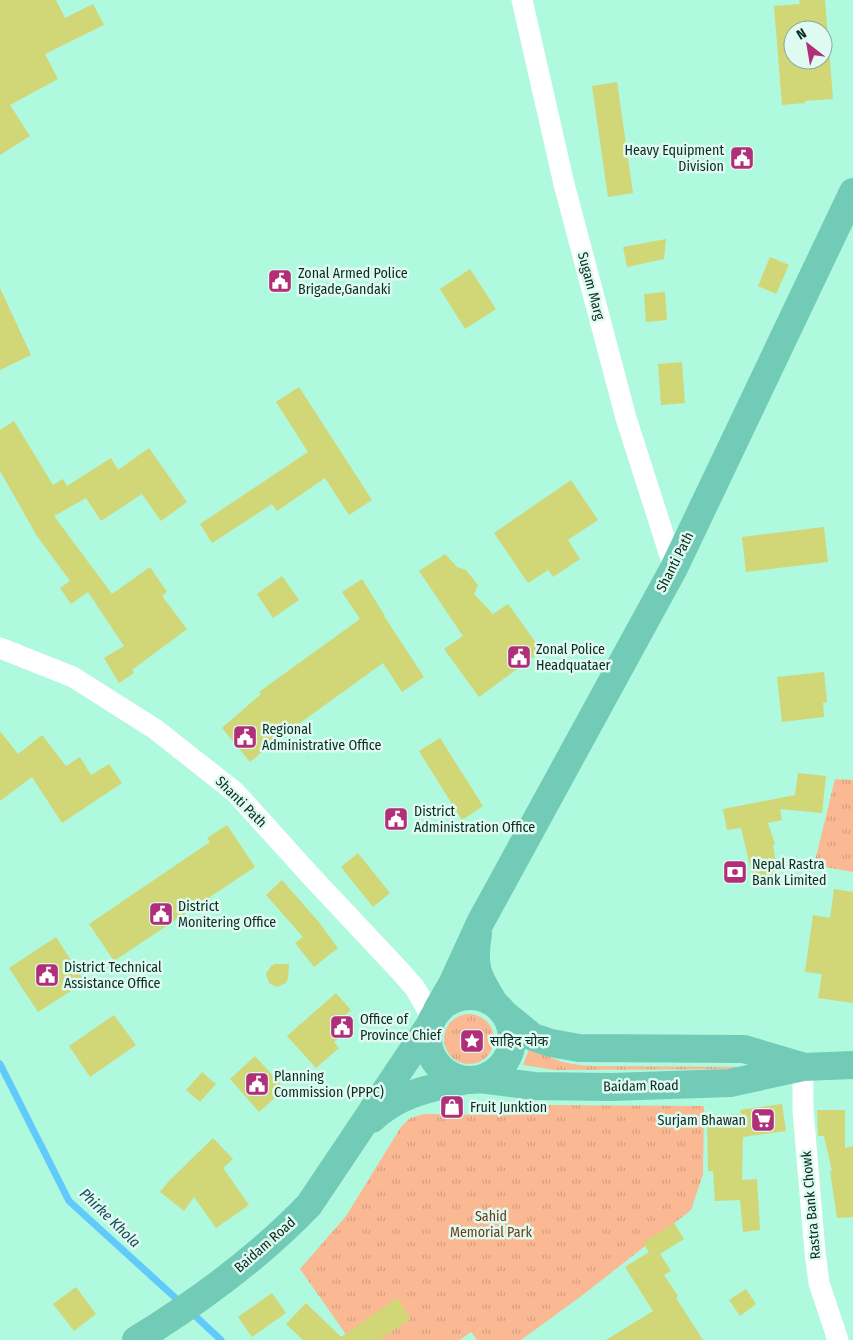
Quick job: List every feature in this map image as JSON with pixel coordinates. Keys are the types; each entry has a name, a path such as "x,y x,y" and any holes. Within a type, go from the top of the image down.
{"main road":[{"name":"Shanti Path","path":"433,1018 480,923 674,568 853,192"},
{"name":"Shanti Path","path":"480,923 476,944 476,967 481,981 500,1010"},
{"name":"Baidam Road","path":"143,1335 210,1292 291,1224 309,1205 433,1018 445,1003 465,996 486,998 532,1037 551,1043 579,1048 744,1049 803,1067"},
{"name":"Baidam Road","path":"355,1135 378,1114 417,1091 490,1076 506,1060 511,1049 510,1026 500,1010"},
{"name":"Baidam Road","path":"433,1018 427,1044 434,1062 448,1075 472,1080 534,1086 611,1087 730,1084 803,1067 853,1065"}],"street":[{"name":"Sugam Marg","path":"522,0 564,184 624,409 674,568"},
{"name":"Shanti Path","path":"0,648 73,677 156,729 235,792 415,988 433,1018"},
{"name":"Rastra Bank Chowk","path":"803,1067 803,1110 816,1260 819,1283 838,1340"}],"green space":[{"path":"835,779 853,780 853,872 814,865"},
{"path":"464,1014 474,1014 487,1021 494,1034 494,1044 487,1057 474,1064 464,1064 455,1060 448,1053 444,1044 444,1034 448,1025 455,1018"},
{"path":"531,1044 554,1059 578,1065 752,1067 752,1069 555,1070 523,1065"},
{"name":"Sahid Memorial Park","path":"541,1105 704,1106 703,1174 691,1210 584,1294 521,1340 477,1340 471,1332 460,1340 350,1340 300,1269 346,1216 401,1127 410,1118 424,1114 515,1115"}],"building":[{"path":"0,0 56,0 65,18 93,4 104,25 45,54 58,79 10,105 30,136 0,155"},
{"path":"799,0 825,0 827,20 783,20 783,70 831,70 833,99 782,105 774,6 800,4"},
{"path":"617,82 633,193 608,197 592,86"},
{"path":"666,239 664,259 627,267 623,247"},
{"path":"770,257 789,265 776,294 758,286"},
{"path":"470,269 496,309 465,329 440,289"},
{"path":"0,288 31,355 0,370"},
{"path":"665,292 667,320 646,322 644,294"},
{"path":"682,362 685,403 661,405 658,364"},
{"path":"299,387 372,500 349,515 325,478 277,511 272,504 212,543 200,524 308,452 276,402"},
{"path":"14,421 53,485 63,479 67,486 111,458 118,470 149,448 187,502 161,521 142,494 101,521 86,498 54,516 112,594 150,567 167,592 162,596 187,629 132,670 134,673 119,683 104,658 124,646 88,592 71,604 60,588 70,581 37,536 0,471 0,430"},
{"path":"571,480 598,520 568,540 580,559 553,577 548,570 528,583 494,533"},
{"path":"824,527 828,562 746,572 742,537"},
{"path":"445,554 457,567 466,570 478,585 474,594 493,614 508,604 542,651 479,697 444,649 463,636 419,571"},
{"path":"282,576 299,600 273,618 257,594"},
{"path":"362,579 424,677 402,692 383,663 275,741 250,762 222,728 261,694 259,692 360,619 342,592"},
{"path":"824,672 827,702 823,703 824,717 782,722 777,677"},
{"path":"0,731 18,754 42,735 66,766 80,757 91,775 109,764 122,783 62,823 32,777 0,801"},
{"path":"440,738 483,806 462,820 419,751"},
{"path":"798,773 826,776 822,813 780,809 782,820 768,823 775,844 773,845 778,874 753,879 741,828 727,830 723,809 795,795"},
{"path":"227,825 255,867 114,961 89,924 210,842 207,838"},
{"path":"358,853 390,893 373,907 341,867"},
{"path":"282,880 318,921 338,948 314,967 295,943 303,937 266,895"},
{"path":"834,889 853,892 853,1003 818,998 822,974 805,972 813,915 830,918"},
{"name":"District Technical Assistance Office","path":"56,937 85,982 38,1012 9,968"},
{"path":"275,964 289,964 286,983 277,987 269,983 266,974 271,966"},
{"path":"336,993 351,1010 340,1020 348,1030 334,1042 339,1048 316,1068 287,1036"},
{"path":"114,1015 136,1045 90,1077 69,1046"},
{"name":"Planning Commission (PPPC)","path":"255,1056 285,1089 259,1112 230,1079"},
{"path":"202,1072 216,1084 200,1102 186,1090"},
{"path":"782,1104 786,1131 743,1137 742,1180 757,1179 760,1230 743,1232 740,1200 715,1201 713,1171 708,1171 707,1115 741,1114 740,1110"},
{"path":"817,1110 845,1110 845,1148 853,1146 853,1217 837,1218 830,1171 832,1171 824,1136 818,1136"},
{"path":"213,1138 233,1159 223,1168 249,1205 216,1228 194,1197 184,1211 160,1192"},
{"path":"674,1223 684,1239 660,1254 671,1271 664,1275 678,1296 676,1298 703,1340 606,1340 653,1311 625,1267 649,1252 643,1243"},
{"path":"76,1287 96,1314 74,1331 53,1304"},
{"path":"746,1289 756,1304 740,1316 729,1300"},
{"path":"272,1293 286,1313 252,1337 238,1317"},
{"path":"397,1298 411,1319 379,1340 303,1340 286,1324 306,1303 341,1337"}],"waterway":[{"name":"Phirke Khola","path":"0,1064 69,1201 181,1303"},
{"name":"Phirke Khola","path":"191,1312 221,1340"}],"place":[{"name":"Heavy Equipment Division","path":"742,158"},
{"name":"Zonal Armed Police Brigade,Gandaki","path":"280,281"},
{"name":"Zonal Police Headquataer","path":"519,657"},
{"name":"Regional Administrative Office","path":"245,737"},
{"name":"District Administration Office","path":"396,819"},
{"name":"Nepal Rastra Bank Limited","path":"735,872"},
{"name":"District Monitering Office","path":"161,914"},
{"name":"District Technical Assistance Office","path":"47,975"},
{"name":"Office of Province Chief","path":"342,1027"},
{"name":"साहिद चोक","path":"472,1041"},
{"name":"Planning Commission (PPPC)","path":"257,1084"},
{"name":"Fruit Junktion","path":"452,1107"},
{"name":"Surjam Bhawan","path":"763,1120"}]}
